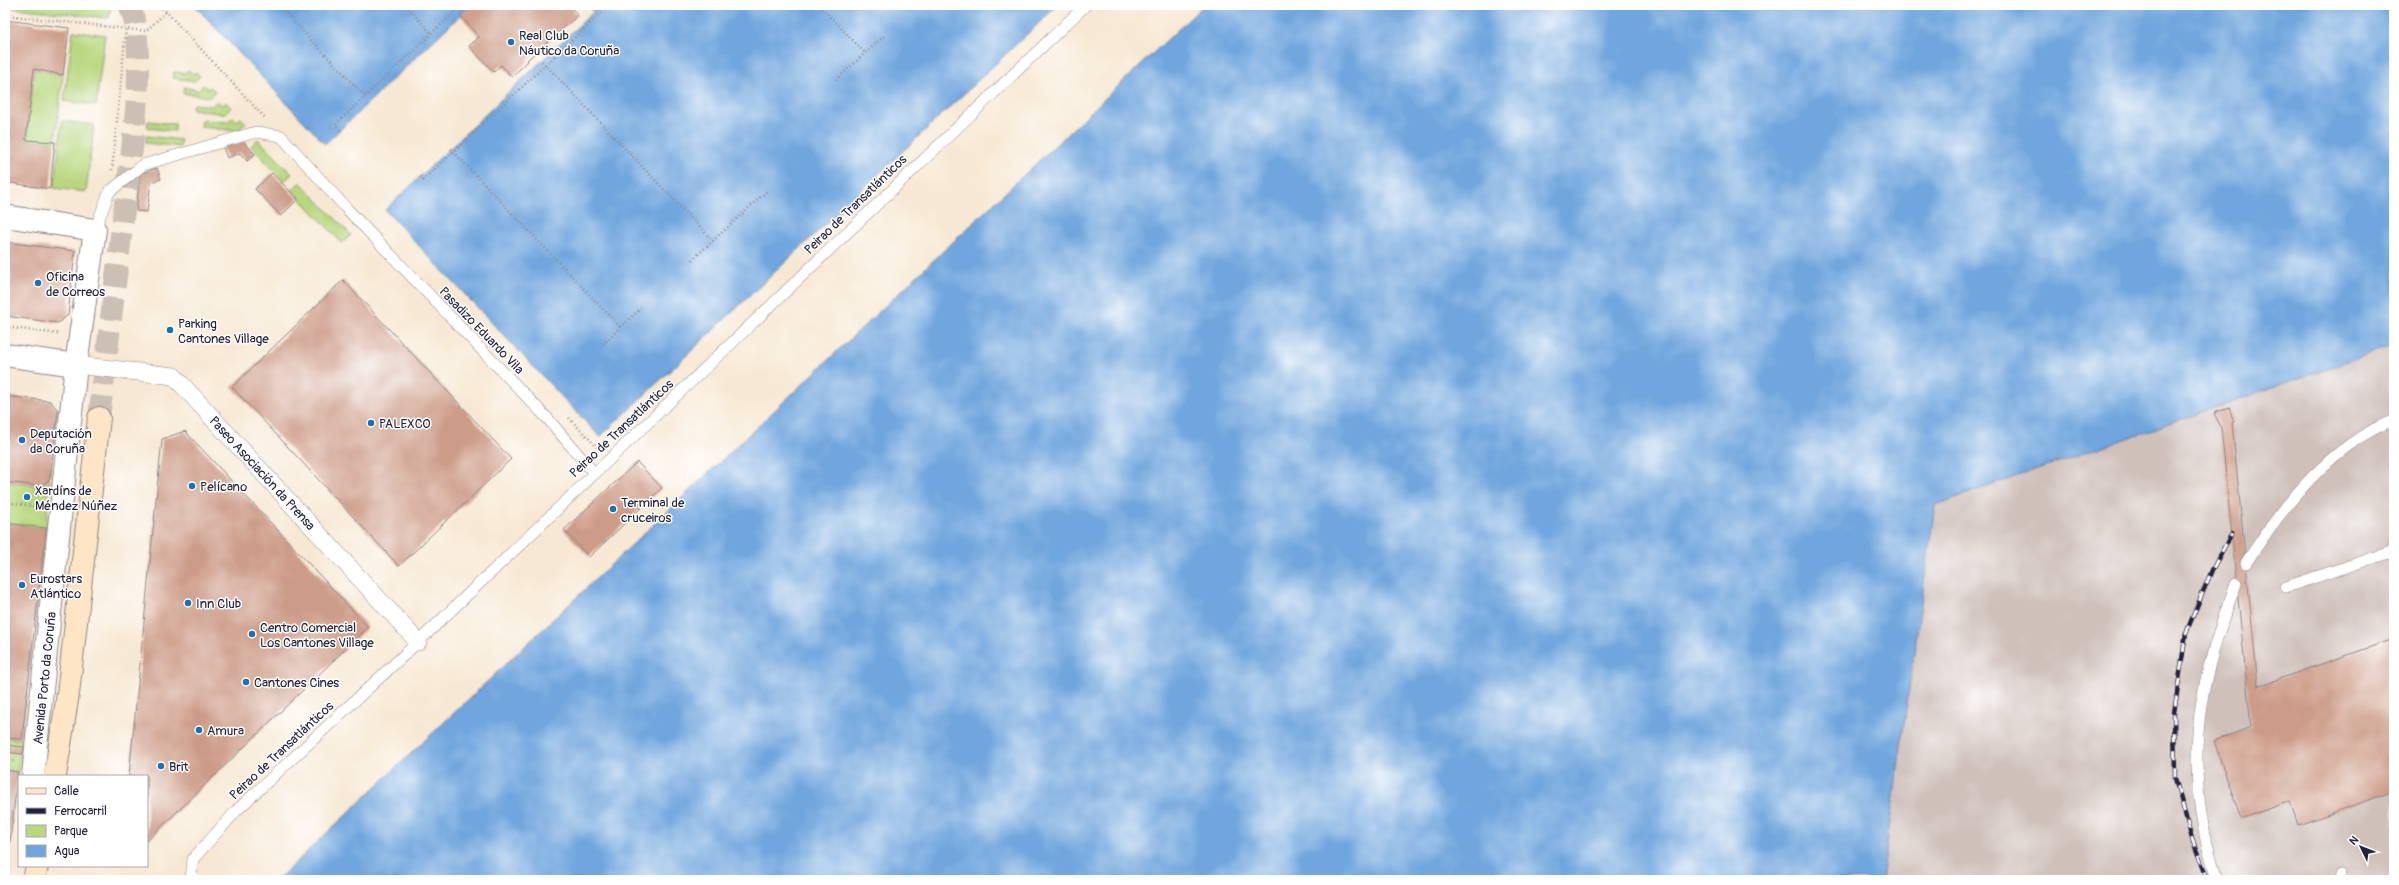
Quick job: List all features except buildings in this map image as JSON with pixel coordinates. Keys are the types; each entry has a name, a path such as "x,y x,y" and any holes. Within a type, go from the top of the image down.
{"main road":[{"name":"Avenida Porto da Coruña","path":"55,775 68,694 99,418"},
{"path":"34,880 38,867"}],"street":[{"path":"5,216 95,230"},
{"name":"Avenida Porto da Coruña","path":"33,775 76,365 95,230"},
{"path":"5,355 76,365"},
{"name":"Paseo Asociación da Prensa","path":"76,365 174,376 418,642"}],"lane":[{"name":"Peirao de Transatlánticos","path":"190,880 193,859 212,835 418,642 1086,5"},
{"path":"95,230 109,192 143,165 256,132 281,136"},
{"name":"Pasadizo Eduardo Vila","path":"281,136 347,209 548,419 594,473"},
{"path":"2246,563 2265,533 2292,499 2332,460 2377,427 2394,420"},
{"path":"2286,587 2394,551"},
{"path":"2217,880 2204,830 2197,777 2197,727 2204,682 2214,642 2236,584"}],"path":[{"path":"160,5 281,136"},
{"path":"278,5 365,96"},
{"path":"404,5 432,34"},
{"path":"340,130 335,125 462,5"},
{"path":"420,177 423,180 454,152 601,13 594,5"},
{"path":"819,5 865,53"},
{"path":"5,15 146,32 166,12"},
{"path":"109,192 126,29"},
{"path":"836,80 884,36"},
{"path":"542,61 713,241"},
{"path":"451,148 621,328"},
{"path":"692,260 767,191"},
{"path":"600,348 641,308"},
{"path":"5,327 66,334"},
{"path":"566,414 609,460"},
{"path":"5,502 48,509"}],"shaded area":[{"path":"2394,345 2394,880 1882,880 1935,505"}],"green space":[{"path":"5,5 111,5 109,18 5,7"},
{"path":"73,31 105,35 96,105 64,101"},
{"path":"34,69 63,75 55,142 26,140"},
{"path":"188,70 193,74 196,72 200,76 195,81 173,78 174,72 185,73"},
{"path":"203,85 208,89 211,87 215,91 210,97 183,93 184,87 198,90"},
{"path":"217,101 223,106 226,102 231,107 224,114 192,109 193,104 212,106"},
{"path":"233,117 237,121 241,118 246,123 237,131 201,127 202,120 227,122"},
{"path":"62,121 94,125 86,192 54,188"},
{"path":"148,121 175,124 175,131 147,128"},
{"path":"146,136 181,140 180,147 146,143"},
{"path":"258,139 292,174 284,181 251,146"},
{"path":"300,182 351,235 342,243 292,190"},
{"name":"Xardíns de Méndez Núñez","path":"50,479 46,528 5,523 5,482 41,486"},
{"path":"5,738 22,739 18,772 5,770"}],"water":[{"path":"194,5 471,5 325,144"},
{"path":"587,5 1058,5 600,437 385,210 593,12"},
{"path":"1204,5 2394,5 2394,345 1935,505 1882,880 277,880"}],"tunnel":[{"path":"99,418 136,109 138,49 135,24 129,5"}],"railway":[{"path":"2208,880 2192,839 2175,778 2174,713 2186,633 2212,570 2232,533"}],"place":[{"name":"Real Club Náutico da Coruña","path":"511,42"},
{"name":"Oficina de Correos","path":"38,283"},
{"name":"Parking Cantones Village","path":"170,330"},
{"name":"PALEXCO","path":"371,423"},
{"name":"Deputación da Coruña","path":"22,440"},
{"name":"Pelícano","path":"192,486"},
{"name":"Xardíns de Méndez Núñez","path":"27,497"},
{"name":"Terminal de cruceiros","path":"613,509"},
{"name":"Eurostars Atlántico","path":"22,585"},
{"name":"Inn Club","path":"188,603"},
{"name":"Centro Comercial Los Cantones Village","path":"252,634"},
{"name":"Cantones Cines","path":"246,682"},
{"name":"Amura","path":"199,730"},
{"name":"Brit","path":"161,766"}]}
